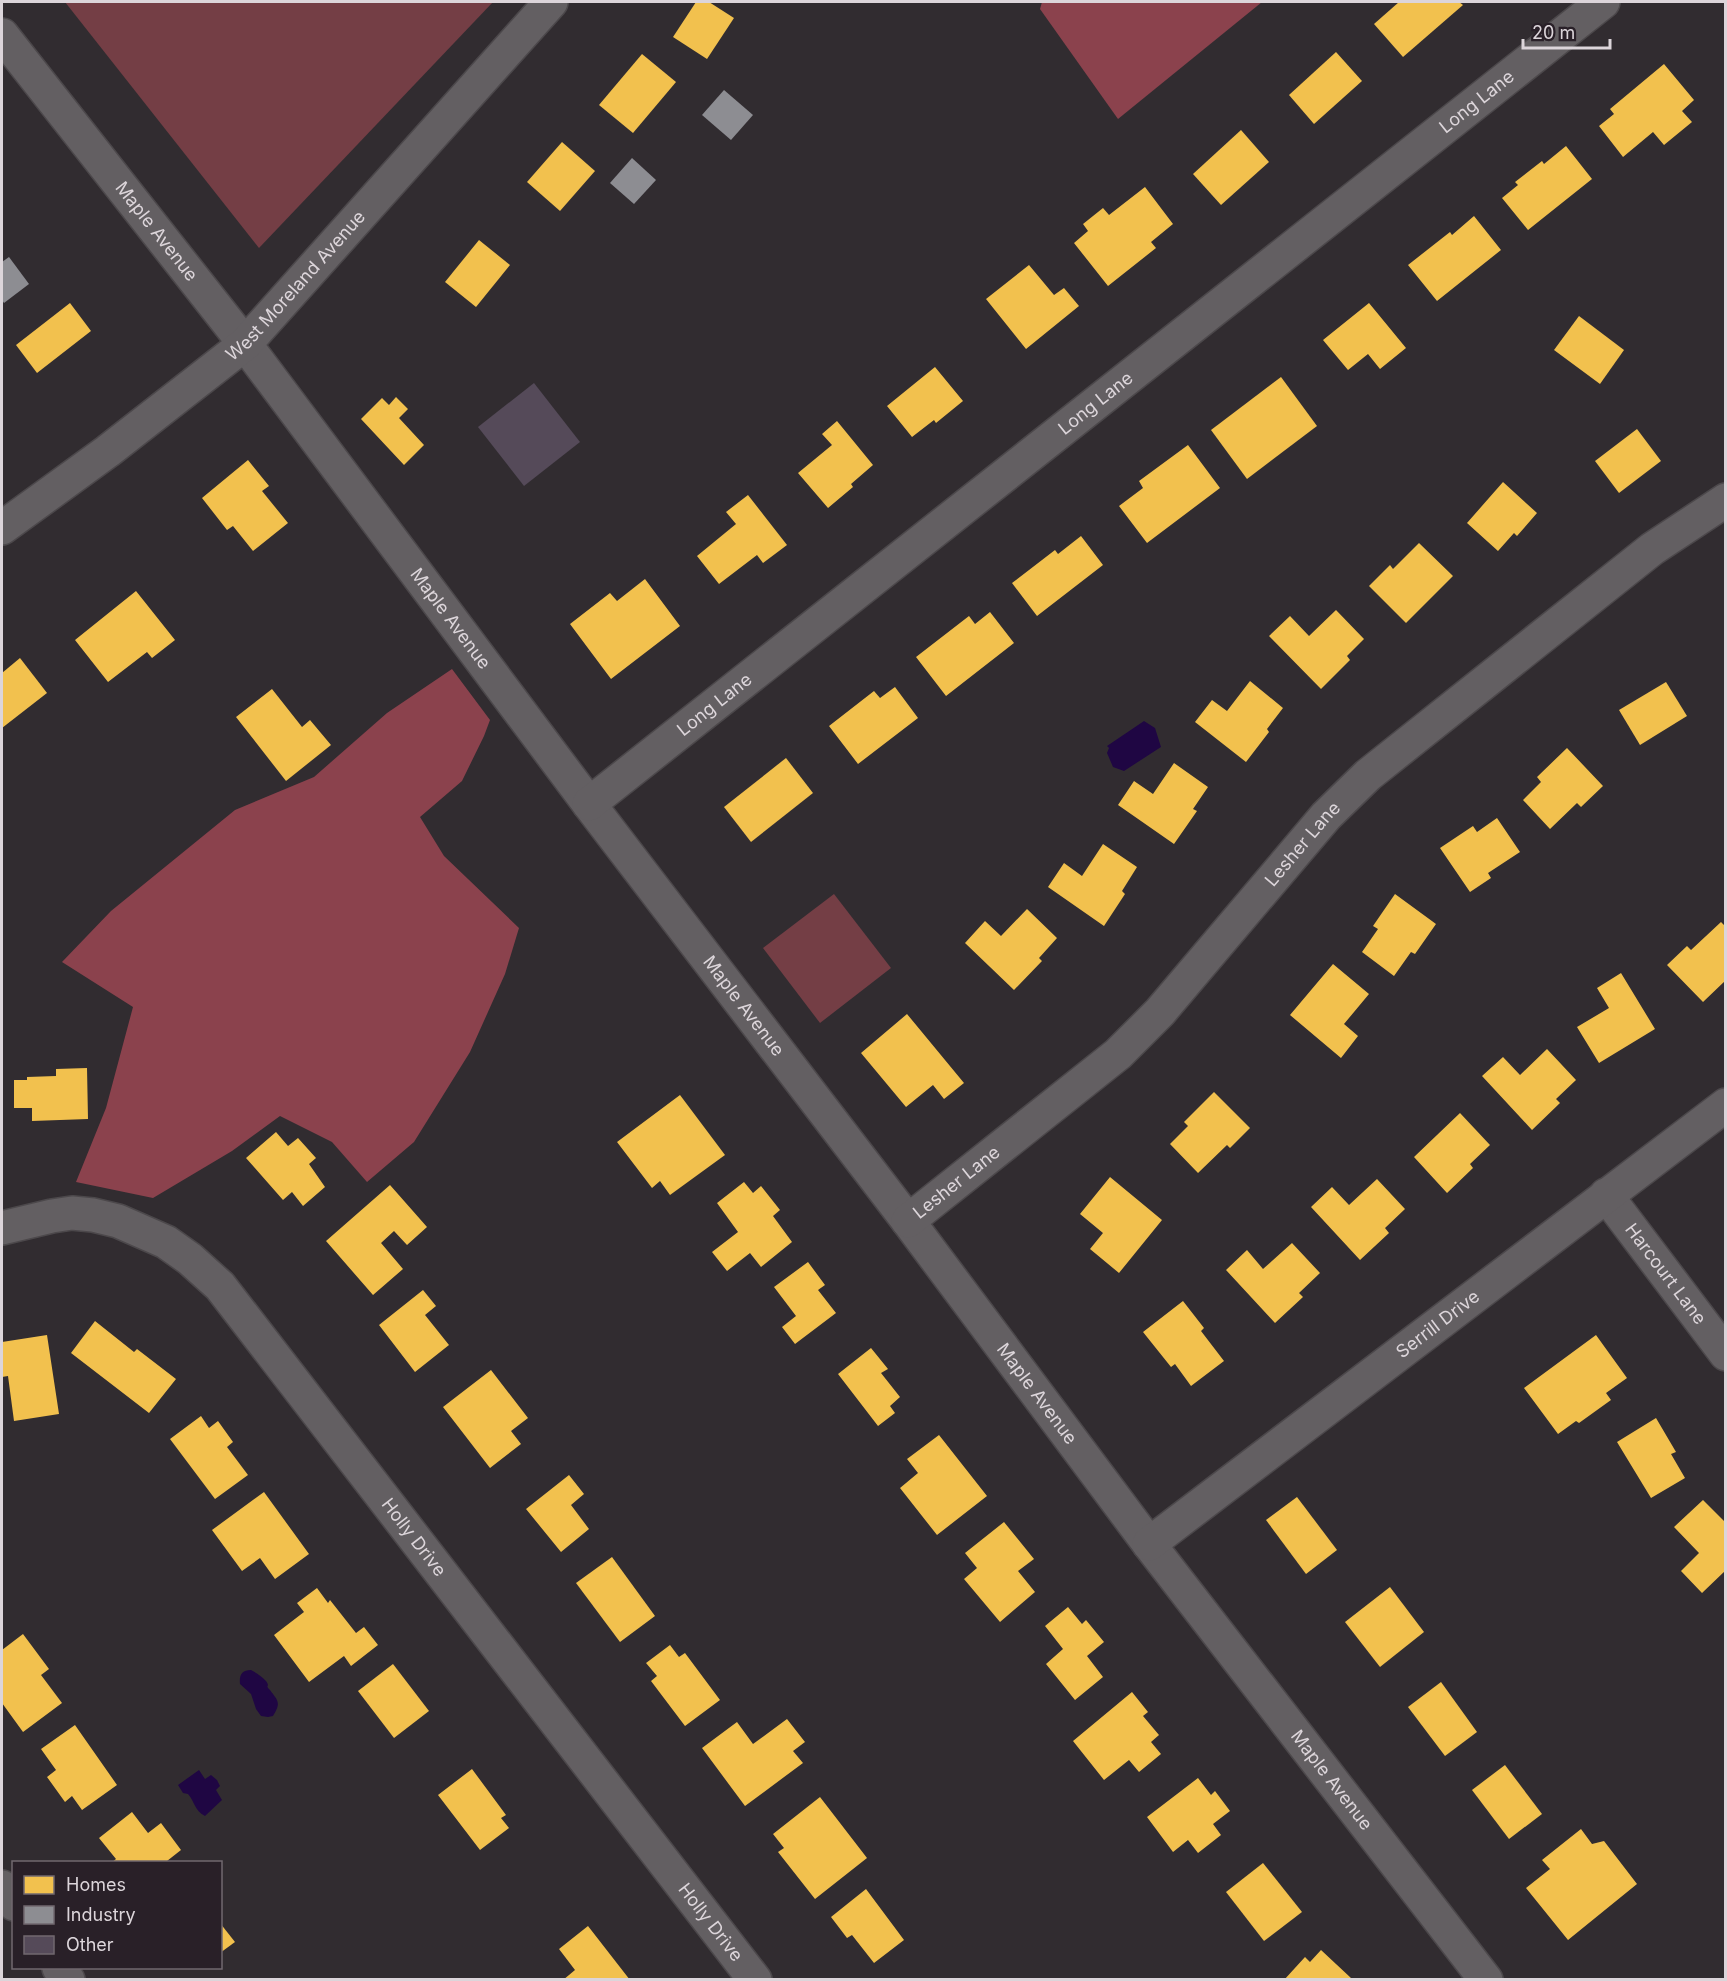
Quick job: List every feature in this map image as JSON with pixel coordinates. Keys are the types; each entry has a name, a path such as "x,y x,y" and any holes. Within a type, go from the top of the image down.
{"street":[{"name":"West Moreland Avenue","path":"2,528 108,451 245,344 551,2"},
{"name":"Long Lane","path":"590,804 1603,2"},
{"name":"Maple Avenue","path":"2,35 245,344 590,804 908,1221 1149,1544 1486,1980"},
{"name":"Lesher Lane","path":"908,1221 1118,1054 1160,1012 1326,816 1368,775 1652,549 1725,500"},
{"name":"Serrill Drive","path":"1149,1544 1725,1105"},
{"name":"Harcourt Lane","path":"1606,1195 1725,1354"},
{"name":"Holly Drive","path":"2,1228 12,1224 72,1213 118,1221 166,1242 190,1259 220,1286 755,1980"},
{"path":"2,1887 12,1901"}],"shaded area":[{"path":"65,2 493,2 259,248"},
{"path":"1042,2 1262,2 1118,119 1040,9"},
{"path":"452,669 490,720 462,781 420,817 444,856 519,928 505,974 470,1052 414,1142 367,1182 332,1142 280,1116 232,1151 153,1198 76,1182 106,1108 133,1007 62,962 111,911 235,810 314,777 387,713"},
{"path":"1144,721 1155,728 1161,747 1124,771 1113,767 1107,753 1109,748 1107,746"},
{"path":"834,894 891,968 820,1023 763,948"},
{"path":"251,1670 265,1679 276,1699 278,1704 273,1716 261,1716 251,1694 240,1684 242,1674"},
{"path":"199,1770 205,1779 211,1775 217,1780 220,1786 216,1790 222,1800 205,1816 178,1785"}],"building: Homes":[{"path":"696,2 709,2 734,18 707,59 673,37"},
{"path":"1399,2 1459,2 1463,5 1403,57 1374,24"},
{"path":"1336,52 1362,81 1314,124 1289,95"},
{"path":"642,54 676,82 633,133 599,105"},
{"path":"1664,64 1694,100 1682,111 1692,122 1664,145 1653,132 1623,157 1599,126 1614,114 1610,109"},
{"path":"1241,130 1269,162 1221,205 1193,174"},
{"path":"562,142 595,171 560,211 527,182"},
{"path":"1566,146 1592,179 1528,230 1502,198 1518,185 1515,182 1542,161 1544,164"},
{"path":"1145,187 1173,224 1151,242 1156,248 1108,286 1074,243 1088,231 1083,224 1103,208 1109,215"},
{"path":"1474,216 1501,250 1437,301 1408,265 1450,232 1452,235"},
{"path":"479,240 510,265 476,307 445,282"},
{"path":"1029,265 1054,295 1064,288 1079,306 1026,349 986,299"},
{"path":"70,303 91,331 37,373 16,345"},
{"path":"1369,303 1406,348 1380,369 1368,354 1348,370 1323,340"},
{"path":"1579,316 1624,350 1600,384 1554,350"},
{"path":"935,367 963,401 936,423 934,420 912,437 887,406"},
{"path":"1281,377 1317,426 1247,479 1211,430"},
{"path":"396,397 408,409 399,418 424,445 404,465 361,419 382,398 389,405"},
{"path":"837,421 873,465 851,484 853,487 828,508 798,473 832,445 822,434"},
{"path":"1637,429 1661,461 1619,493 1595,461"},
{"path":"1188,445 1220,488 1147,543 1119,506 1143,488 1139,481"},
{"path":"248,460 269,486 262,491 288,523 253,551 233,526 227,530 202,498"},
{"path":"1503,482 1537,513 1517,536 1514,533 1498,551 1467,523"},
{"path":"748,495 787,545 763,563 757,555 719,584 697,556 736,524 726,512"},
{"path":"1081,536 1103,565 1037,616 1012,583 1055,550 1058,554"},
{"path":"1419,543 1453,576 1406,623 1369,586 1390,565 1393,569"},
{"path":"645,579 680,626 611,679 570,624 610,593 617,601"},
{"path":"136,591 175,640 152,658 147,652 108,682 75,640"},
{"path":"1336,610 1364,639 1347,656 1350,660 1321,689 1269,636 1290,616 1309,636"},
{"path":"990,612 1014,643 946,696 916,657 969,616 975,624"},
{"path":"20,658 47,693 2,728 2,673"},
{"path":"1250,681 1283,708 1267,729 1269,732 1246,762 1195,722 1212,700 1227,711"},
{"path":"1666,682 1687,716 1640,745 1619,710"},
{"path":"895,687 918,718 858,764 829,726 874,691 880,698"},
{"path":"272,689 302,727 310,720 331,745 286,781 236,717"},
{"path":"1567,748 1603,786 1581,807 1577,803 1550,829 1523,800 1541,782 1537,777"},
{"path":"786,758 813,793 751,842 724,807"},
{"path":"1174,763 1208,787 1193,809 1197,811 1174,844 1118,805 1134,781 1153,794"},
{"path":"1497,818 1520,852 1488,873 1491,878 1470,892 1440,848 1473,826 1477,832"},
{"path":"1103,844 1137,867 1122,891 1125,894 1104,926 1048,887 1064,863 1082,876"},
{"path":"1395,894 1436,924 1415,954 1411,952 1394,976 1362,952 1378,929 1373,926"},
{"path":"1027,909 1057,938 1039,958 1042,961 1014,990 965,943 985,921 1001,936"},
{"path":"1721,922 1726,927 1726,980 1703,1002 1667,965 1687,946 1691,950"},
{"path":"1333,964 1369,994 1344,1024 1358,1036 1341,1058 1290,1015"},
{"path":"1621,973 1655,1029 1599,1063 1577,1027 1609,1008 1597,988"},
{"path":"907,1014 964,1083 944,1099 933,1085 906,1107 861,1053"},
{"path":"1547,1049 1576,1080 1556,1099 1560,1103 1532,1130 1482,1076 1503,1057 1520,1075"},
{"path":"87,1068 88,1119 32,1121 32,1108 14,1108 14,1080 56,1076 56,1069"},
{"path":"1214,1092 1250,1128 1230,1148 1227,1145 1198,1173 1170,1144 1188,1126 1184,1122"},
{"path":"680,1095 725,1155 670,1195 660,1181 652,1188 617,1142"},
{"path":"1460,1113 1490,1145 1470,1164 1473,1168 1447,1193 1414,1157"},
{"path":"276,1132 288,1146 298,1138 316,1158 309,1164 325,1187 303,1206 292,1192 283,1200 246,1158"},
{"path":"1110,1177 1162,1220 1119,1273 1090,1249 1103,1233 1080,1214"},
{"path":"1377,1179 1405,1209 1385,1228 1389,1233 1360,1260 1311,1207 1332,1187 1349,1205"},
{"path":"744,1182 753,1193 761,1186 780,1210 773,1216 792,1242 761,1267 750,1253 727,1271 712,1252 738,1232 717,1203"},
{"path":"390,1185 427,1227 407,1245 394,1231 381,1243 403,1269 373,1295 326,1241"},
{"path":"1292,1243 1320,1273 1299,1293 1303,1297 1275,1323 1226,1270 1247,1250 1263,1269"},
{"path":"808,1262 825,1285 818,1290 836,1313 795,1344 782,1327 796,1316 774,1287"},
{"path":"423,1290 436,1306 425,1315 449,1345 415,1372 379,1325"},
{"path":"1183,1301 1204,1328 1201,1331 1224,1361 1191,1386 1175,1364 1171,1367 1143,1332"},
{"path":"95,1321 134,1352 137,1349 176,1379 149,1413 71,1353"},
{"path":"47,1335 59,1414 14,1421 8,1376 2,1377 2,1342"},
{"path":"1596,1335 1627,1378 1606,1393 1611,1400 1579,1423 1576,1421 1558,1434 1524,1388"},
{"path":"871,1348 888,1369 881,1373 900,1397 890,1406 895,1413 878,1426 838,1374"},
{"path":"491,1370 528,1418 511,1431 521,1444 490,1468 443,1407"},
{"path":"201,1416 209,1428 218,1421 233,1442 227,1447 248,1475 215,1499 170,1439"},
{"path":"1656,1418 1676,1452 1671,1454 1685,1478 1651,1498 1617,1442"},
{"path":"939,1435 987,1496 937,1535 900,1488 918,1473 907,1459"},
{"path":"569,1475 584,1494 571,1505 589,1529 561,1552 526,1509"},
{"path":"264,1492 309,1554 275,1579 260,1558 242,1571 212,1530"},
{"path":"1297,1497 1337,1550 1306,1574 1266,1520"},
{"path":"1703,1500 1726,1523 1726,1570 1702,1593 1681,1571 1699,1553 1674,1527"},
{"path":"1004,1522 1034,1559 1018,1571 1035,1592 1000,1622 964,1579 977,1568 965,1553"},
{"path":"612,1557 655,1616 620,1642 576,1583"},
{"path":"1390,1587 1424,1632 1380,1667 1345,1622"},
{"path":"317,1588 328,1603 330,1600 356,1633 364,1627 378,1645 351,1666 344,1656 309,1682 274,1635 304,1612 297,1603"},
{"path":"1068,1607 1082,1624 1086,1620 1104,1642 1087,1656 1103,1677 1075,1700 1046,1664 1063,1649 1045,1626"},
{"path":"23,1634 49,1669 41,1675 62,1703 23,1732 2,1703 2,1650"},
{"path":"670,1645 679,1657 685,1653 720,1700 685,1726 651,1681 657,1676 646,1663"},
{"path":"393,1664 429,1711 394,1738 358,1691"},
{"path":"1441,1682 1477,1732 1445,1756 1408,1707"},
{"path":"1132,1692 1148,1712 1143,1716 1159,1735 1151,1742 1161,1754 1139,1772 1129,1760 1104,1780 1073,1741"},
{"path":"787,1719 805,1742 793,1751 803,1763 745,1806 702,1748 737,1722 753,1744"},
{"path":"75,1725 117,1785 82,1810 72,1796 65,1802 47,1777 56,1770 41,1749"},
{"path":"1505,1765 1542,1814 1509,1839 1472,1790"},
{"path":"472,1769 506,1815 501,1818 509,1828 480,1850 438,1795"},
{"path":"1198,1778 1211,1795 1215,1791 1230,1811 1213,1824 1221,1835 1198,1853 1188,1840 1173,1852 1147,1817"},
{"path":"820,1797 867,1858 815,1899 778,1852 784,1848 773,1834"},
{"path":"132,1812 148,1833 161,1823 181,1850 167,1861 113,1861 116,1859 99,1838"},
{"path":"1581,1829 1592,1844 1604,1841 1637,1884 1568,1940 1526,1888 1550,1869 1542,1860"},
{"path":"1263,1863 1302,1912 1264,1941 1226,1892"},
{"path":"866,1889 904,1940 874,1963 852,1935 847,1938 831,1917"},
{"path":"222,1926 235,1942 222,1952"},
{"path":"588,1926 630,1980 563,1980 575,1970 559,1949"},
{"path":"1321,1950 1351,1978 1349,1980 1284,1980 1305,1957 1310,1962"}],"building: Industry":[{"path":"724,90 753,115 731,140 702,115"},
{"path":"632,158 656,180 634,204 610,183"},
{"path":"9,257 29,284 4,303 2,300 2,262"}],"building: Other":[{"path":"534,383 580,442 524,486 478,427"}]}
